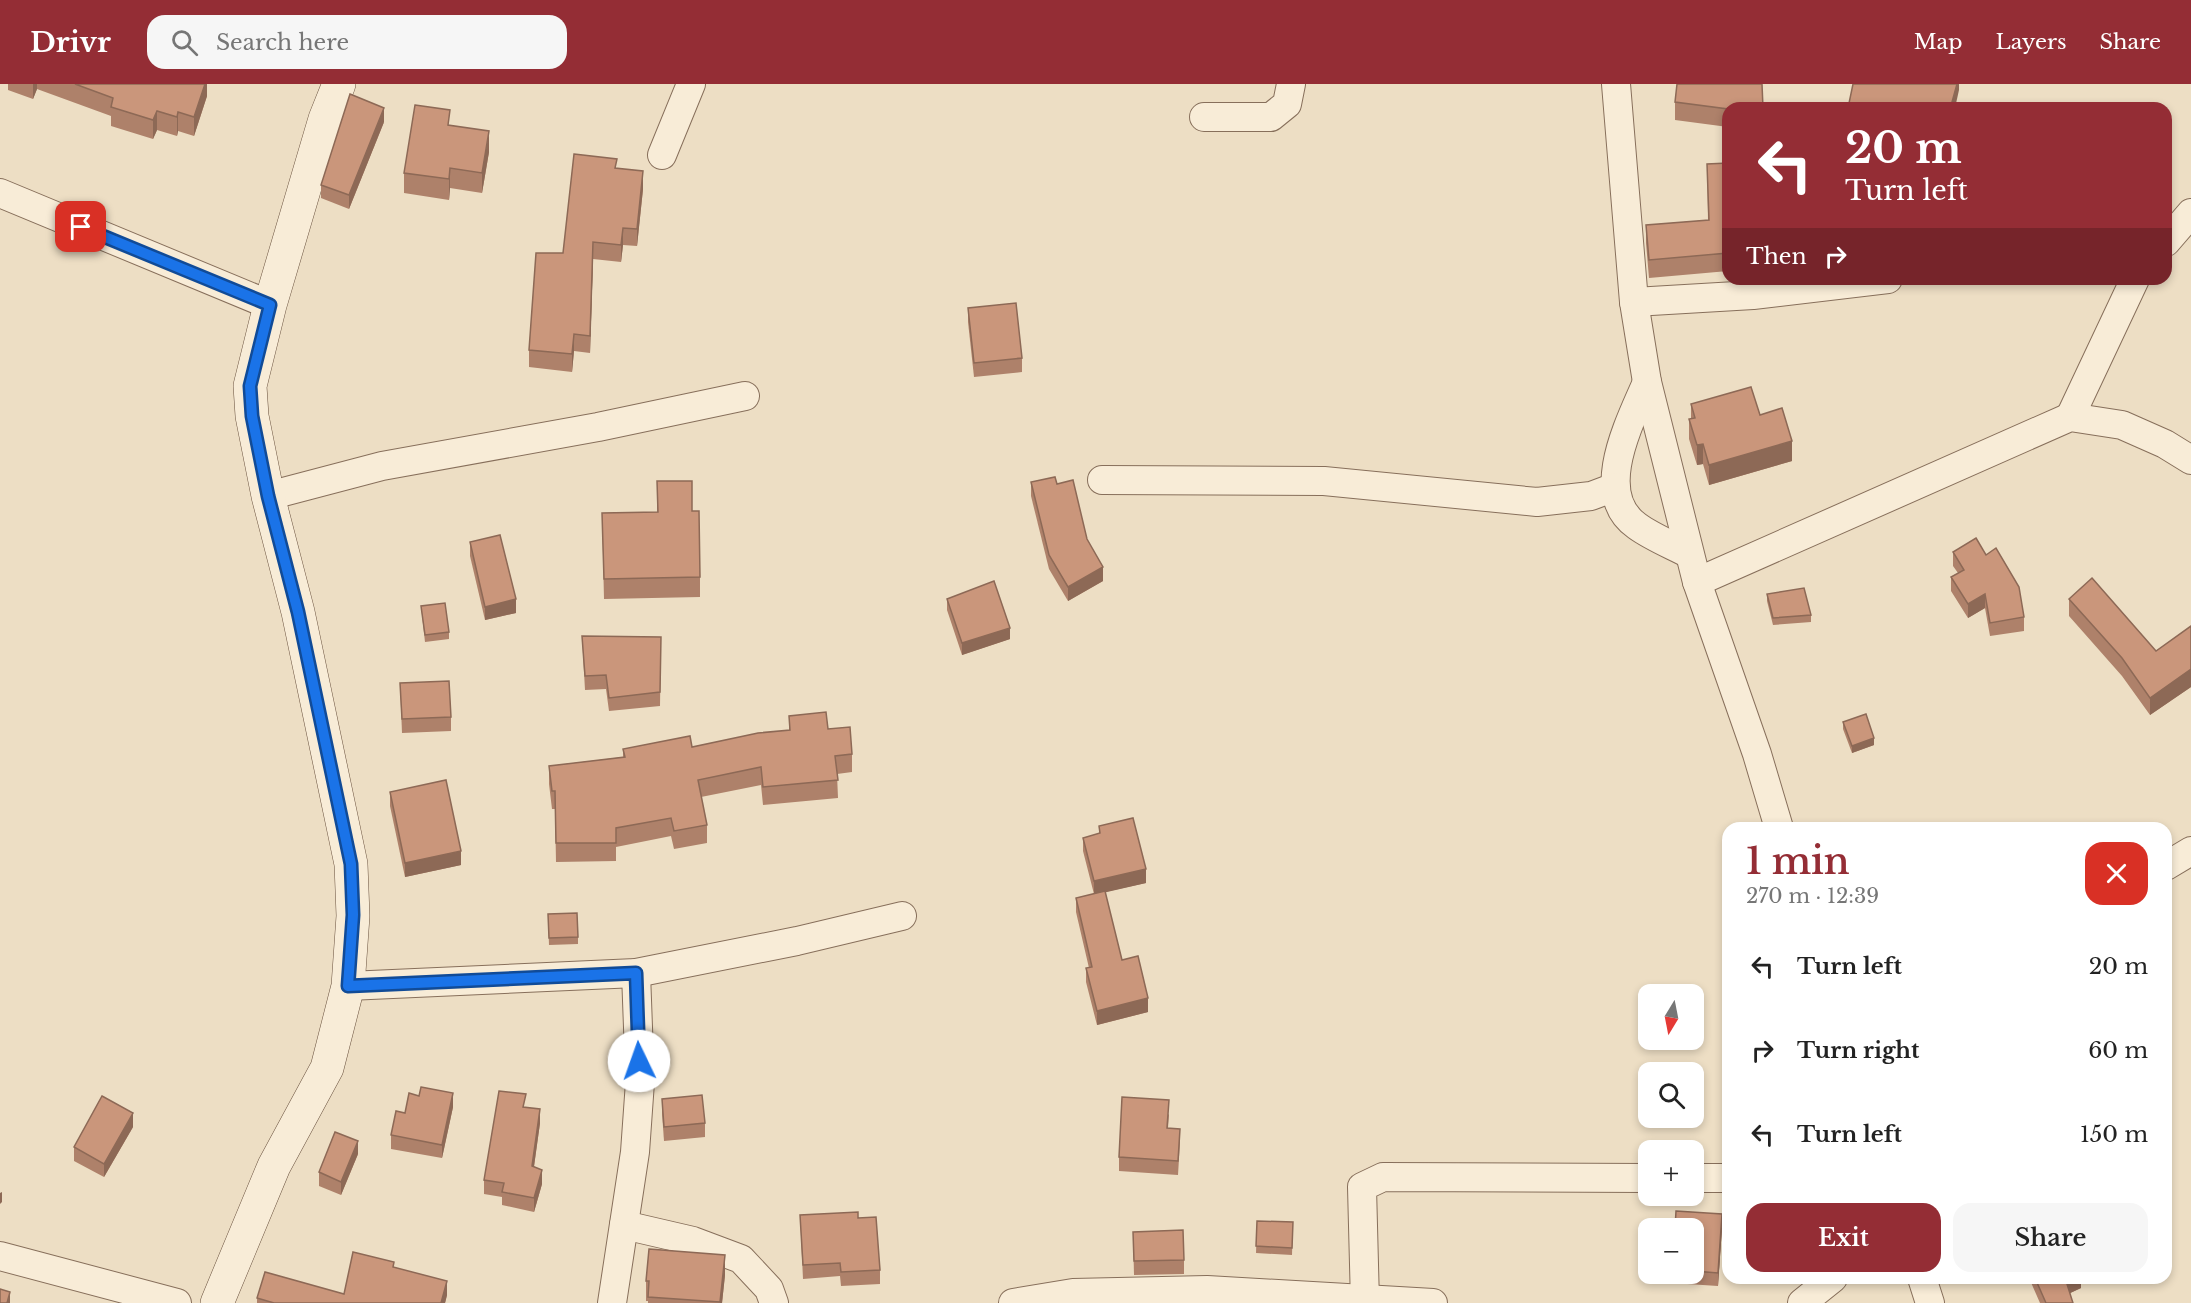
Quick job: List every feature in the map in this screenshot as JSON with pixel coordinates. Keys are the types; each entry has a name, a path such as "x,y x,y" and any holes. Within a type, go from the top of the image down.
{"street":[{"path":"217,1303 274,1166 327,1068 348,986 353,915 351,864 298,612 268,496 252,416 250,386 270,305 325,119 339,84"},
{"path":"662,155 691,84"},
{"path":"1204,117 1271,117 1287,104 1291,84"},
{"path":"1616,84 1634,302 1647,382 1697,582 1757,754 1777,822"},
{"path":"0,193 270,305"},
{"path":"2172,235 2191,213"},
{"path":"1634,302 1754,295 1838,285"},
{"path":"2070,417 2132,285"},
{"path":"1647,382 1628,426 1616,466 1614,487 1623,509 1635,525 1689,554"},
{"path":"268,496 382,466 598,427 745,396"},
{"path":"1697,582 2070,417 2122,425 2165,444 2191,460"},
{"path":"1102,480 1324,481 1537,502 1591,496 1614,487"},
{"path":"2172,862 2191,851"},
{"path":"348,986 636,973 797,941 902,916"},
{"path":"612,1303 635,1152 640,1082 636,973"},
{"path":"1365,1301 1362,1187 1383,1177 1638,1178"},
{"path":"1704,1178 1722,1178"},
{"path":"624,1225 693,1241 741,1259 769,1289 774,1303"},
{"path":"0,1256 177,1303"},
{"path":"1803,1303 1826,1284"},
{"path":"1924,1284 1930,1303"},
{"path":"1013,1303 1074,1293 1207,1290 1365,1301 1433,1303"}],"building":[{"path":"75,84 205,84 194,117 178,112 177,117 157,111 153,120 111,107 113,98"},
{"path":"1677,84 1762,84 1763,102 1722,102 1722,108 1675,102"},
{"path":"1853,84 1957,84 1952,102 1849,102"},
{"path":"350,94 384,108 349,195 321,185"},
{"path":"415,105 450,110 448,125 489,131 482,173 450,168 449,179 404,173"},
{"path":"574,154 617,159 615,168 643,171 637,229 623,228 621,245 593,242 590,336 574,334 572,354 529,350 536,253 563,253"},
{"path":"1722,163 1722,254 1649,260 1646,225 1709,220 1707,164"},
{"path":"1016,303 1022,358 974,363 968,308"},
{"path":"1751,387 1760,415 1782,408 1792,441 1709,465 1703,444 1697,445 1689,419 1695,418 1691,404"},
{"path":"1055,477 1057,484 1073,480 1087,539 1103,567 1068,587 1049,555 1031,482"},
{"path":"657,481 692,481 692,511 699,511 700,577 604,579 602,513 658,512"},
{"path":"500,535 516,599 485,607 470,542"},
{"path":"1976,538 1986,555 1996,548 2019,587 2024,617 1990,623 1985,594 1968,604 1951,577 1964,570 1953,552"},
{"path":"2092,578 2156,651 2191,626 2191,669 2150,698 2122,658 2069,599"},
{"path":"994,581 1010,628 962,643 947,599"},
{"path":"1804,588 1811,615 1773,618 1767,594"},
{"path":"445,603 449,632 425,635 421,606"},
{"path":"582,636 661,637 660,692 609,698 606,675 585,676"},
{"path":"449,681 451,717 402,719 400,683"},
{"path":"826,712 828,729 850,727 852,754 835,756 838,780 763,787 761,767 698,780 707,825 674,831 671,818 616,828 616,843 556,843 555,791 552,791 549,766 625,757 623,749 690,736 692,747 758,733 790,730 789,716"},
{"path":"1866,714 1874,738 1852,746 1843,722"},
{"path":"446,780 461,851 405,863 390,792"},
{"path":"1133,818 1146,869 1094,881 1083,838 1100,833 1099,826"},
{"path":"1105,891 1122,960 1138,956 1148,998 1097,1011 1086,968 1092,967 1076,898"},
{"path":"577,913 578,937 549,938 548,914"},
{"path":"421,1087 453,1093 442,1145 391,1135 396,1111 405,1113 409,1093 419,1096"},
{"path":"499,1091 526,1094 523,1107 540,1109 532,1166 542,1170 534,1198 502,1192 504,1183 484,1180"},
{"path":"702,1095 705,1123 664,1127 662,1099"},
{"path":"102,1096 133,1113 104,1164 74,1147"},
{"path":"1122,1097 1169,1100 1167,1128 1180,1129 1178,1161 1119,1157"},
{"path":"335,1132 358,1141 341,1182 319,1172"},
{"path":"1676,1211 1722,1214 1718,1273 1704,1272 1704,1218 1676,1218"},
{"path":"858,1212 858,1218 876,1217 880,1270 841,1272 840,1263 803,1265 800,1215"},
{"path":"1257,1221 1293,1222 1292,1248 1256,1246"},
{"path":"1183,1230 1184,1260 1134,1261 1133,1232"},
{"path":"649,1249 725,1255 720,1302 648,1297 649,1281 646,1281"},
{"path":"353,1252 394,1262 393,1267 447,1281 441,1303 274,1303 257,1298 265,1272 344,1294"},
{"path":"2038,1284 2067,1284 2073,1303 2046,1303"},
{"path":"0,1289 10,1292 7,1303 0,1303"}],"route":[{"path":"81,227 270,305 250,386 252,416 268,496 298,612 351,864 353,915 348,986 636,973 639,1061"}]}
